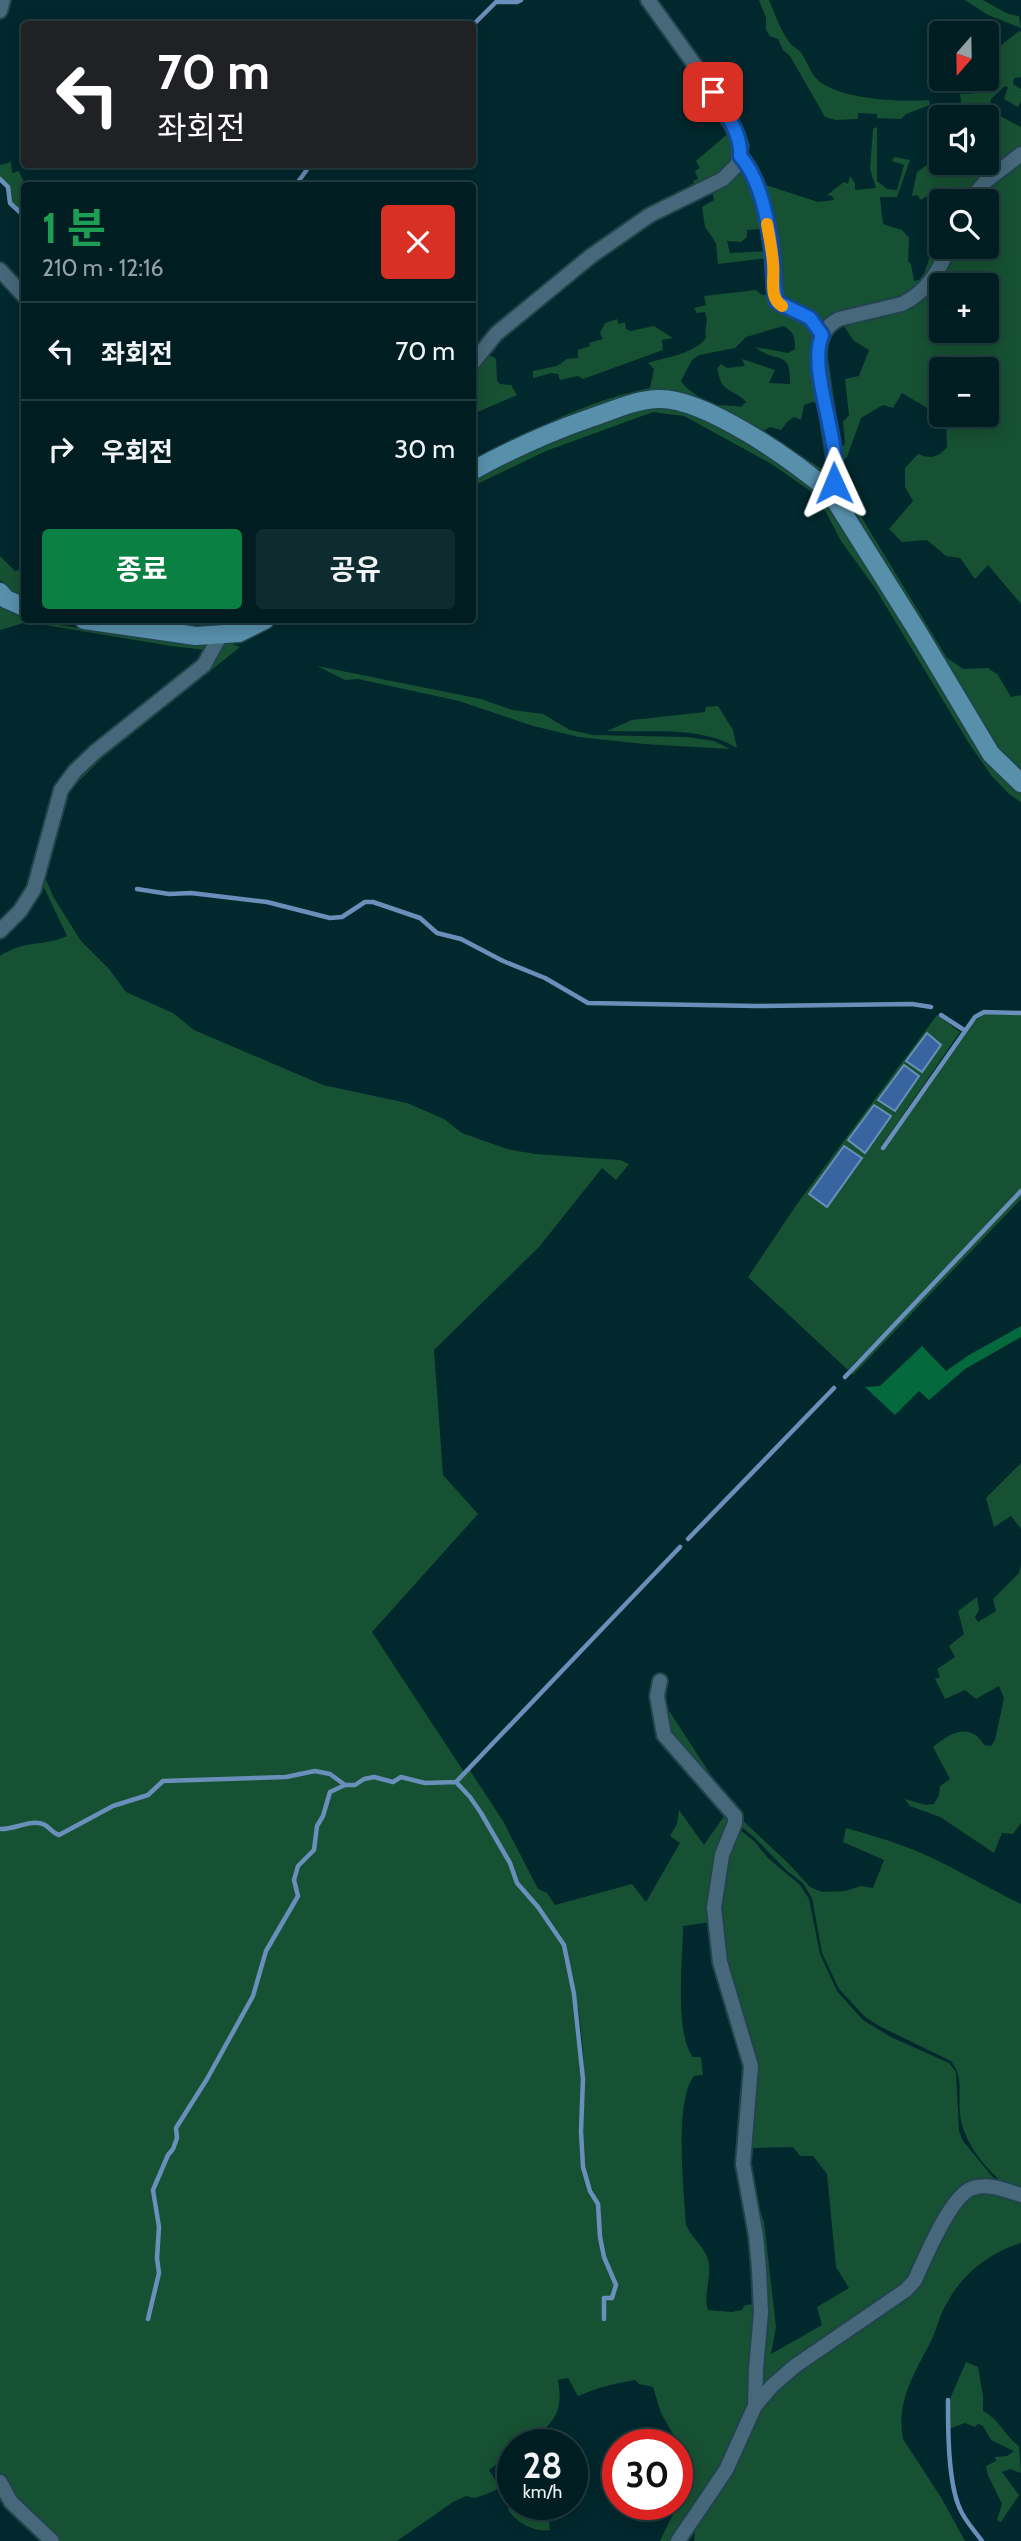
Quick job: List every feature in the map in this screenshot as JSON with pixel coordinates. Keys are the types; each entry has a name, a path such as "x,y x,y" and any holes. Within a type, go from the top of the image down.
{"main road":[{"path":"476,469 571,425 626,406 657,399 689,404 711,415 780,455 830,492 991,754 1021,783"},
{"path":"0,592 6,599 21,606"},
{"path":"122,623 173,627 220,636 239,633 259,623"}],"street":[{"path":"0,11 3,0"},
{"path":"476,359 496,334 591,256 650,215 723,179 731,173 740,156 741,146 723,110 702,75 648,0"},
{"path":"980,189 1021,154"},
{"path":"740,156 752,175 764,210 774,264 773,290 777,302 810,318 822,335"},
{"path":"830,492 836,473 819,358 822,335 839,319 912,300 937,272 943,259"},
{"path":"0,270 21,293"},
{"path":"0,931 20,911 34,889 59,798 68,780 94,752 204,665 220,636"},
{"path":"660,1681 657,1696 664,1735 734,1816 735,1823 722,1855 714,1908 720,1962 751,2066 743,2164 760,2269 761,2312 755,2406"},
{"path":"678,2541 726,2470 755,2406 772,2386 795,2366 906,2290 915,2280 953,2204 964,2191 993,2186 1021,2195"},
{"path":"0,2482 11,2502 52,2541"}],"green space":[{"path":"759,0 769,0 787,38 801,52 816,78 829,87 872,98 929,100 930,105 906,114 901,119 877,118 877,114 858,113 858,119 836,120 825,117 790,56 783,50 778,39 770,36 766,30 766,18"},
{"path":"965,0 983,0 1008,14 1019,16 1021,28 988,15"},
{"path":"1021,32 1021,77 1014,78 1013,84 1021,89 1018,107 1004,99 1008,87 1005,86 991,99 990,105 963,105 960,94 999,91 999,47"},
{"path":"999,115 1021,127 1021,150 999,170"},
{"path":"877,127 877,181 887,189 897,190 904,165 892,161 894,157 910,160 897,197 880,197 883,224 902,230 909,238 908,261 914,281 924,274 929,259 937,259 918,291 823,327 784,303 760,183 818,202 834,200 827,195 844,182 848,184 850,176 855,183 855,190 876,188 870,169 873,129"},
{"path":"731,131 736,149 730,169 682,192 698,179 695,171 700,168 696,161"},
{"path":"1021,159 1021,604 988,565 975,579 960,558 946,556 927,540 902,542 889,529 913,501 905,487 905,468 918,454 934,456 947,447 946,427 999,427 999,357 929,357 929,409 902,393 893,408 883,405 861,418 847,457 841,462 839,450 845,443 843,422 849,415 845,379 859,376 869,350 854,341 843,325 899,311 929,292 929,343 999,343 999,273 942,273 949,259 999,259 999,189 987,189"},
{"path":"11,162 12,173 19,171 24,182 21,182 21,211 12,202 9,186 0,177 0,165"},
{"path":"929,164 929,175 994,175 978,189 929,189 929,197 921,200 917,195 912,196 917,172"},
{"path":"743,169 763,229 747,230 747,237 741,242 727,241 730,253 767,251 768,258 718,264 716,243 705,227 702,207 714,200 712,190"},
{"path":"756,290 762,295 772,294 817,335 822,406 813,402 804,405 801,420 794,417 781,430 770,427 763,431 825,471 831,471 829,474 825,476 681,394 476,462 476,458 559,418 604,400 650,388 654,369 648,363 695,348 706,338 705,312 697,313 694,308 706,305 704,296","holes":["783,326 790,330 795,349 788,353 755,347 785,361 790,373 790,384 769,383 775,370 742,359 745,366 727,368 721,364 717,369 726,388 746,402 741,407 709,402 692,392 681,381 692,360 699,355 735,348 746,337"]},
{"path":"617,319 619,324 625,322 626,329 630,331 654,326 673,338 662,340 663,350 583,379 578,376 560,380 558,374 552,373 533,378 533,371 578,358 578,350 603,339 600,333 605,323"},
{"path":"492,356 496,359 497,381 511,385 517,395 476,413 476,375 482,357"},
{"path":"670,406 693,414 756,448 821,494 989,760 1000,775 1021,793 1021,802 991,775 970,745 875,588 841,541 827,514 809,490 770,463 684,416 653,412 546,451 476,485 476,478 490,470 620,415 646,408"},
{"path":"840,490 851,500 947,658 963,669 988,668 998,675 1011,697 1021,695 1021,773 995,746"},
{"path":"0,556 15,571 21,570 21,596 10,590 0,580"},
{"path":"0,602 21,615 21,623 24,623 0,630"},
{"path":"33,623 190,643 209,642 206,650"},
{"path":"225,641 240,647 101,759 62,798 71,782"},
{"path":"317,666 481,699 512,710 543,714 570,730 593,735 687,737 714,741 730,749 579,737 533,726 459,701 358,679 345,680"},
{"path":"718,706 733,730 737,748 707,736 690,733 607,731 632,720 705,712 706,707"},
{"path":"43,873 54,898 81,941 109,969 126,992 173,1013 194,1030 323,1085 407,1103 444,1119 462,1133 507,1149 535,1154 620,1160 629,1164 616,1180 602,1168 539,1247 434,1350 443,1475 478,1514 372,1632 464,1772 456,1781 426,1782 401,1777 393,1781 374,1777 346,1784 330,1773 315,1770 286,1776 163,1780 148,1794 103,1810 59,1835 40,1822 0,1828 0,956 18,947 67,936 40,879"},
{"path":"991,1013 1021,1014 1021,1189 848,1370 748,1277 797,1204 937,1015 960,1032 880,1148 884,1149 976,1020"},
{"path":"1021,1192 1021,1199 853,1375 851,1373"},
{"path":"1021,1326 1021,1337 965,1369 929,1400 919,1391 895,1415 865,1387 880,1386 922,1346 946,1371"},
{"path":"1021,1463 1021,1529 1011,1516 994,1527 986,1498"},
{"path":"1021,1565 1021,1823 1013,1834 1002,1833 994,1853 940,1817 910,1806 905,1799 926,1805 934,1804 940,1786 950,1779 933,1747 952,1734 972,1733 984,1745 991,1746 995,1740 1004,1698 999,1686 976,1699 965,1690 945,1699 935,1679 940,1677 937,1669 955,1657 949,1646 964,1634 958,1611 977,1597 979,1610 975,1617 978,1622 996,1611 993,1599 1019,1573"},
{"path":"660,1697 737,1815 810,1887 822,1892 845,1891 861,1886 873,1888 884,1860 843,1842 846,1828 918,1852 1021,1904 1021,2192 991,2171 966,2136 960,2113 958,2073 951,2061 865,2017 839,1989 822,1953 812,1898 803,1883 736,1822 667,1732"},
{"path":"469,1769 503,1821 538,1889 547,1893 555,1905 632,1884 646,1902 680,1843 670,1836 677,1824 679,1810 704,1845 727,1812 730,1816 711,1922 683,1926 683,2031 693,2057 701,2057 703,2075 694,2076 684,2105 682,2170 686,2225 708,2258 708,2310 732,2312 742,2310 745,2305 757,2304 751,2396 736,2444 693,2514 693,2429 670,2429 661,2413 653,2387 639,2384 635,2380 578,2396 568,2378 558,2380 559,2406 548,2426 544,2429 497,2429 497,2464 489,2470 497,2483 497,2489 474,2498 466,2496 453,2502 397,2541 57,2541 14,2500 0,2475 0,1830 35,1824 59,1836 104,1812 149,1796 163,1782 286,1778 315,1772 330,1775 343,1784 329,1792 323,1816 316,1826 313,1849 298,1866 293,1880 298,1896 265,1951 252,1996 175,2128 173,2149 168,2154 153,2190 158,2227 156,2258 159,2273 148,2321 160,2273 157,2258 160,2227 154,2190 169,2155 174,2150 178,2138 177,2128 207,2080 254,1996 266,1952 299,1896 295,1880 299,1867 315,1850 318,1826 324,1816 330,1792 345,1785 355,1786 374,1778 393,1783 401,1778 425,1783 456,1783 481,1814 509,1863 517,1883 524,1891 493,1830 458,1782","holes":["538,1909 564,1946 579,2013 583,2052 584,2083 582,2125 585,2173 598,2202 602,2246 615,2284 603,2257 599,2237 598,2204 589,2191 582,2167 580,2131 583,2079 577,2014 563,1946","615,2286 612,2298 605,2298 603,2320 603,2297 612,2297"]},
{"path":"736,1827 800,1885 809,1899 820,1954 837,1991 863,2020 891,2037 949,2063 956,2072 959,2131 963,2141 1001,2187 976,2183 913,2279 758,2399 756,2201 764,2222 776,2327 771,2354 822,2325 817,2307 849,2288 836,2267 827,2174 813,2156 800,2156 793,2147 753,2148 750,2154 754,2070 720,1954 721,1870"},
{"path":"977,2188 1021,2196 1021,2243 988,2258 953,2292 908,2389 901,2426 903,2439 942,2499 965,2541 694,2541 696,2523 745,2433 775,2387 894,2304 954,2206"},
{"path":"966,2362 978,2367 983,2411 1019,2446 1021,2473 1010,2469 1002,2472 1019,2495 1001,2522 997,2520 1002,2504 986,2466 996,2461 995,2457 1007,2456 1014,2451 991,2440 983,2426 978,2424 975,2427 965,2423 949,2429 949,2401"},
{"path":"518,2520 549,2521 550,2530 538,2530"},
{"path":"670,2520 689,2520 676,2541 660,2541"}],"water":[{"path":"927,1033 941,1045 922,1072 906,1061"},
{"path":"904,1065 919,1076 895,1111 878,1100"},
{"path":"874,1105 891,1116 865,1153 848,1140"},
{"path":"844,1146 862,1158 827,1207 809,1194"}],"waterway":[{"path":"476,22 496,2 521,0"},
{"path":"298,182 308,168"},
{"path":"0,179 8,187 10,203 21,213"},
{"path":"137,889 267,902 330,918 342,917 365,902 373,902 420,918 437,933 461,939 503,961 545,978 588,1003 757,1006 912,1004 931,1007"},
{"path":"883,1148 975,1017 984,1012 1021,1013"},
{"path":"941,1015 964,1030"},
{"path":"845,1377 1021,1191"},
{"path":"688,1539 834,1388"},
{"path":"456,1782 680,1547"},
{"path":"0,1829 40,1823 59,1835 113,1806 148,1795 163,1781 286,1777 315,1771 330,1774 345,1785 355,1785 374,1777 393,1782 401,1777 425,1783 456,1782 481,1813 510,1863 517,1883 538,1907 564,1945 574,1994 583,2079 583,2167 590,2191 598,2204 604,2257 616,2285 612,2298 604,2298 604,2319"},
{"path":"148,2319 159,2273 159,2227 153,2190 173,2149 177,2138 176,2128 253,1996 266,1951 298,1896 294,1880 298,1866 314,1850 317,1826 330,1792 345,1785"},
{"path":"948,2400 950,2456 956,2498 965,2518 982,2541"}],"slow traffic":[{"path":"767,224 774,264 773,290 777,302 782,306"}],"route":[{"path":"713,92 735,131 741,146 740,156 748,165 759,192 774,264 773,290 777,302 810,318 817,324 822,335 819,358 831,430 836,473 834,483"}]}
